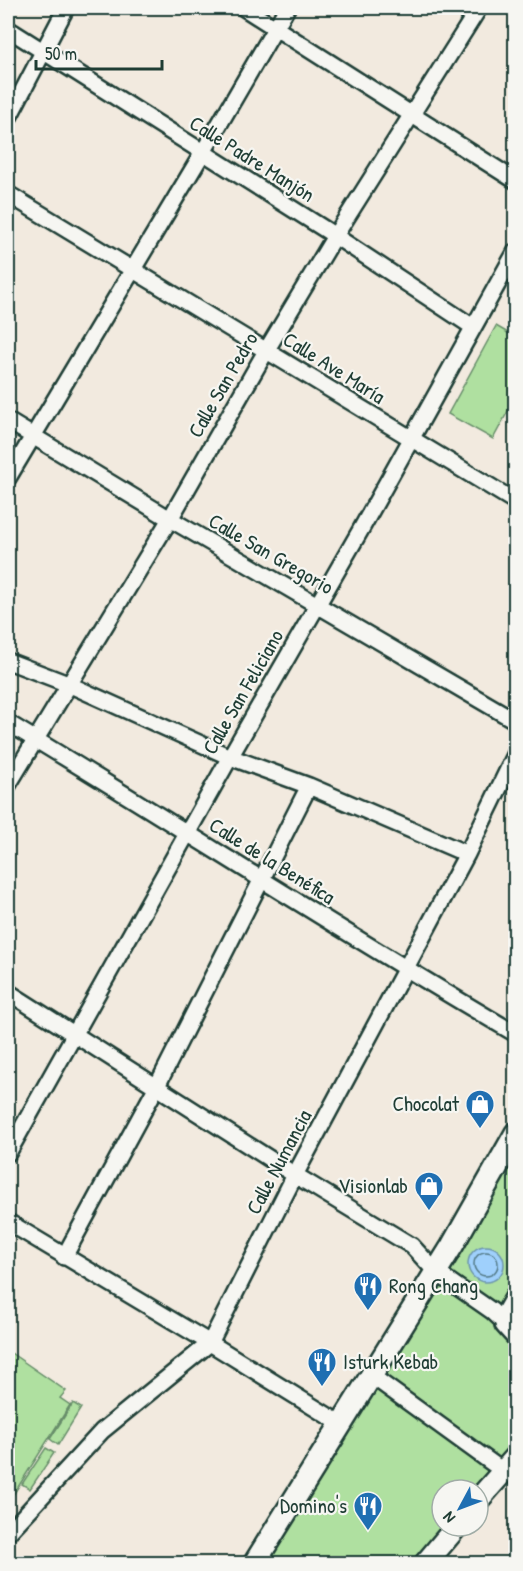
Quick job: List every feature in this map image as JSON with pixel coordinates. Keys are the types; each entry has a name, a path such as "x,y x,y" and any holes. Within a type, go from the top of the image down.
{"main road":[{"path":"254,1563 341,1424 439,1275 516,1133"},
{"path":"490,1486 509,1464"},
{"path":"425,1563 447,1538"}],"street":[{"path":"8,119 66,8"},
{"path":"244,8 516,181"},
{"path":"8,478 287,8"},
{"name":"Calle San Pedro","path":"8,785 170,519 335,236 478,8"},
{"name":"Calle Padre Manjón","path":"8,29 335,236 473,327"},
{"name":"Calle Ave María","path":"8,194 411,440 513,496"},
{"name":"Calle San Feliciano","path":"8,1153 516,251"},
{"name":"Calle San Gregorio","path":"8,421 516,722"},
{"path":"8,661 68,684 230,757 309,786 467,854"},
{"name":"Calle de la Benéfica","path":"8,723 406,970 516,1034"},
{"name":"Calle Numancia","path":"8,1533 102,1431 210,1343 295,1175 467,854 516,753"},
{"path":"64,1257 157,1086 309,786"},
{"path":"8,992 295,1175 412,1246 439,1275 508,1315"},
{"path":"8,1222 341,1424"},
{"path":"372,1376 509,1464"}],"green space":[{"path":"496,326 515,337 515,398 493,439 448,414"},
{"path":"515,1134 515,1457 490,1479 430,1478 430,1538 447,1538 425,1563 254,1564 441,1270"},
{"path":"8,1351 66,1391 60,1398 70,1405 8,1503"},
{"path":"73,1403 81,1408 58,1445 50,1439"},
{"path":"46,1448 54,1453 30,1489 22,1484"}],"water":[{"path":"486,1246 498,1252 504,1264 498,1276 486,1282 474,1276 468,1264 474,1252"}],"place":[{"name":"Chocolat","path":"480,1130"},
{"name":"Visionlab","path":"429,1212"},
{"name":"Rong Chang","path":"368,1312"},
{"name":"Isturk Kebab","path":"322,1388"},
{"name":"Domino's","path":"368,1532"}]}
